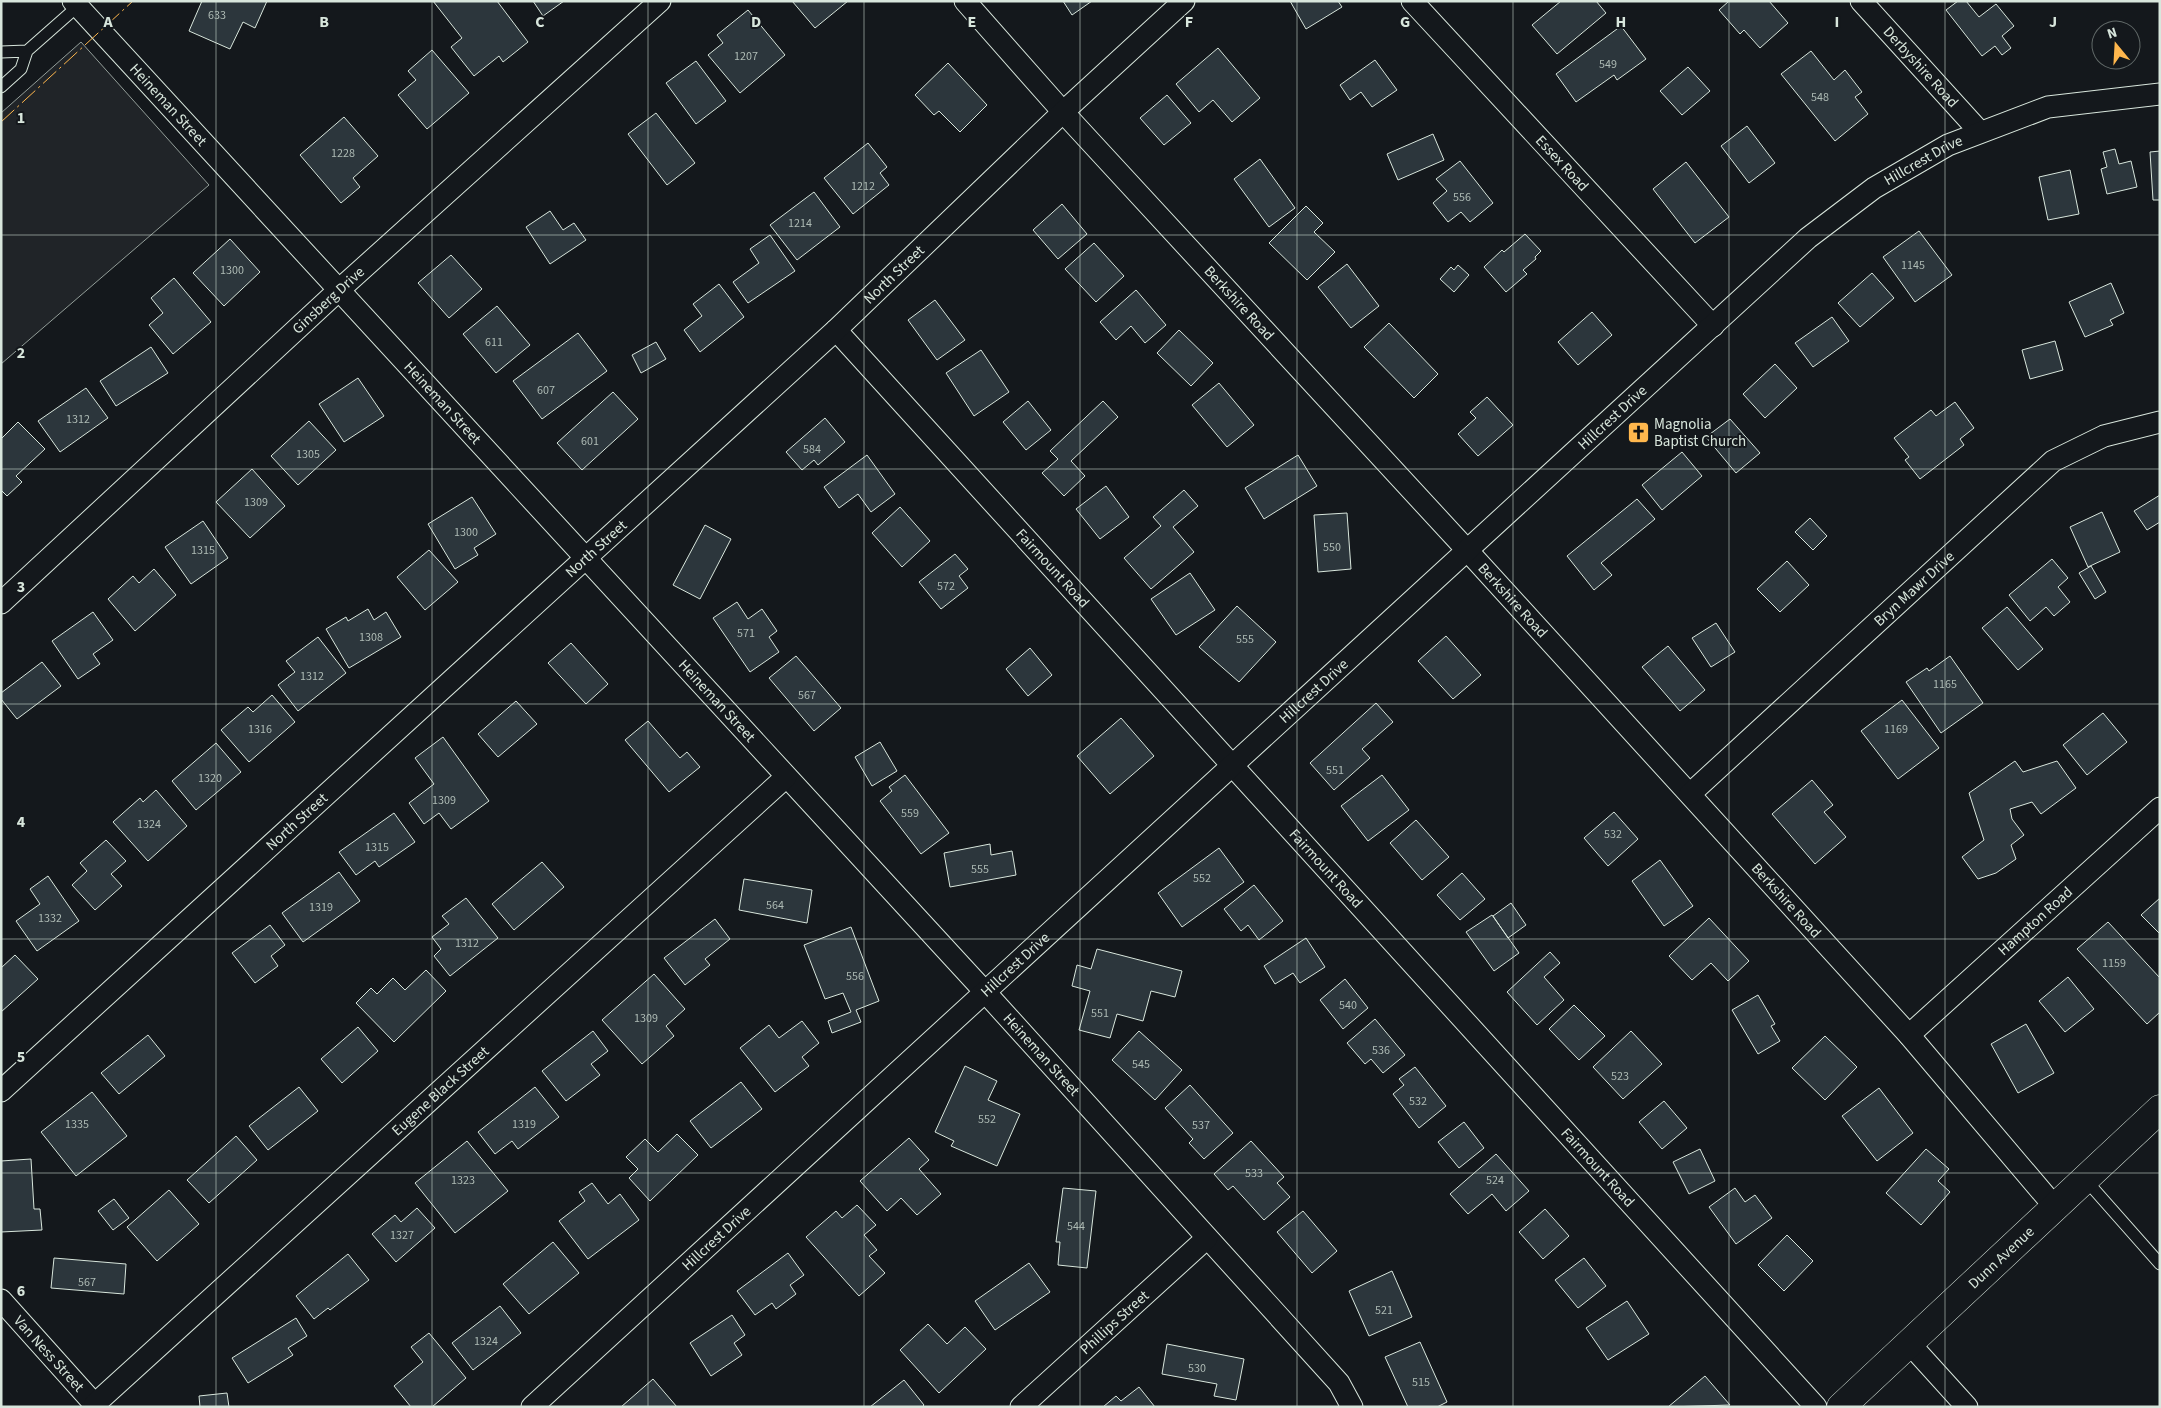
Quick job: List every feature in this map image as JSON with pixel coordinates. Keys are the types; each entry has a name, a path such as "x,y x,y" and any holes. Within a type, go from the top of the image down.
{"main road":[{"name":"Dunn Avenue","path":"1841,1407 2160,1109"}],"street":[{"name":"Ginsberg Drive","path":"1,603 340,289 660,1"},
{"name":"Berkshire Road","path":"965,1 1063,112 1466,549 1909,1035 2054,1206"},
{"name":"North Street","path":"1,1091 836,330 1063,112 1184,1"},
{"name":"Essex Road","path":"1412,1 1712,326"},
{"name":"Derbyshire Road","path":"1861,1 1980,132"},
{"name":"Heineman Street","path":"78,3 786,777 986,992 1339,1383 1352,1407"},
{"name":"Hillcrest Drive","path":"532,1407 986,992 1466,549 1808,238 1874,188 1948,144 2048,107 2160,94"},
{"name":"Fairmount Road","path":"836,330 1816,1407"},
{"name":"Bryn Mawr Drive","path":"1690,794 2053,461 2104,436 2160,422"},
{"name":"Eugene Black Street","path":"96,1406 786,777"},
{"name":"Hampton Road","path":"1909,1035 2160,808"},
{"name":"Phillips Street","path":"1021,1407 1207,1238"},
{"name":"Van Ness Street","path":"1,1300 96,1406"},
{"path":"1909,1343 1967,1407"}],"lane":[{"path":"1,87 21,69 27,51 78,3"},
{"path":"1,52 27,51"},
{"path":"2084,1178 2160,1264"}],"shaded area":[{"path":"81,42 209,185 1,364 1,113"}],"building":[{"path":"202,1 267,1 255,28 243,22 230,49 189,31"},
{"path":"433,1 497,1 528,42 503,62 499,56 474,76 451,47 462,38"},
{"path":"533,1 564,1 543,16"},
{"path":"792,1 848,1 815,28"},
{"path":"1063,1 1092,1 1072,15"},
{"path":"1290,1 1338,1 1342,7 1306,29"},
{"path":"1561,1 1596,1 1606,13 1557,54 1532,25"},
{"path":"1729,1 1769,1 1788,23 1760,48 1744,30 1740,34 1719,10"},
{"path":"1958,1 1966,1 1979,17 1996,4 2014,26 2002,36 2011,48 2002,55 1995,46 1982,56 1946,10"},
{"path":"748,10 785,55 740,93 708,55 723,43 717,35"},
{"path":"1621,26 1646,59 1617,80 1614,75 1576,102 1556,74"},
{"path":"1218,48 1260,98 1232,122 1213,100 1199,112 1176,84"},
{"path":"432,50 469,93 427,129 398,95 416,80 408,71"},
{"path":"1811,51 1834,80 1845,70 1862,92 1855,97 1868,114 1835,141 1781,74"},
{"path":"1375,60 1397,90 1372,107 1361,92 1350,100 1340,85"},
{"path":"696,61 726,101 696,124 666,83"},
{"path":"948,63 987,105 960,132 939,111 934,115 915,95"},
{"path":"1688,67 1710,91 1682,115 1660,91"},
{"path":"1167,95 1191,123 1164,145 1140,118"},
{"path":"656,113 695,163 667,185 628,134"},
{"path":"344,117 378,156 353,178 360,187 341,203 300,155"},
{"path":"1747,126 1775,163 1749,183 1721,146"},
{"path":"1433,134 1444,160 1398,180 1387,154"},
{"path":"868,143 887,167 880,173 889,185 853,214 824,178"},
{"path":"2115,149 2119,164 2131,161 2137,187 2107,194 2101,169 2107,167 2103,152"},
{"path":"2160,151 2160,200 2153,200 2150,152"},
{"path":"1260,159 1295,208 1269,227 1234,179"},
{"path":"1460,161 1493,203 1470,222 1461,212 1448,222 1433,203 1447,191 1436,179"},
{"path":"1686,162 1729,217 1695,243 1653,189"},
{"path":"2070,170 2079,214 2048,220 2039,177"},
{"path":"814,192 840,227 797,260 770,225"},
{"path":"1062,204 1087,234 1058,259 1033,230"},
{"path":"1306,206 1323,223 1314,232 1335,252 1307,280 1269,243"},
{"path":"550,211 563,230 574,223 586,240 550,264 526,227"},
{"path":"1919,231 1952,275 1915,302 1883,257"},
{"path":"1525,234 1541,251 1535,257 1536,259 1523,270 1527,274 1506,292 1484,267 1502,250 1504,252"},
{"path":"770,235 795,271 748,303 733,282 759,263 750,249"},
{"path":"230,239 260,272 224,306 193,273"},
{"path":"1094,243 1124,276 1096,302 1065,269"},
{"path":"451,255 482,289 449,318 418,283"},
{"path":"1347,264 1379,306 1351,328 1318,287"},
{"path":"1458,265 1469,275 1454,292 1440,279 1451,267 1454,270"},
{"path":"1872,273 1894,298 1860,327 1838,303"},
{"path":"174,278 211,322 173,354 149,325 163,313 151,298"},
{"path":"2111,283 2124,313 2110,320 2113,325 2085,337 2069,302"},
{"path":"719,284 744,317 700,352 684,330 702,316 693,304"},
{"path":"1136,290 1166,325 1145,343 1131,326 1116,340 1100,322"},
{"path":"935,300 965,340 937,360 908,320"},
{"path":"497,306 530,345 496,373 463,334"},
{"path":"1592,312 1612,335 1578,365 1558,342"},
{"path":"1832,317 1849,341 1813,367 1795,343"},
{"path":"1389,323 1438,374 1414,398 1364,347"},
{"path":"1179,330 1213,363 1191,386 1157,353"},
{"path":"578,333 607,371 542,419 513,381"},
{"path":"2055,341 2063,370 2030,379 2022,350"},
{"path":"656,342 666,359 641,373 632,355"},
{"path":"151,347 168,373 116,406 100,381"},
{"path":"981,350 1009,392 974,416 946,373"},
{"path":"1775,364 1797,388 1765,418 1743,394"},
{"path":"358,378 384,416 344,442 319,404"},
{"path":"1219,383 1254,425 1227,447 1192,405"},
{"path":"86,388 108,418 60,452 38,421"},
{"path":"613,392 638,419 582,470 557,443"},
{"path":"1487,397 1513,425 1478,456 1458,434 1476,418 1470,412"},
{"path":"1028,401 1051,430 1026,450 1003,422"},
{"path":"1103,401 1118,417 1071,461 1085,476 1064,496 1042,473 1058,459 1050,451"},
{"path":"1955,402 1974,428 1960,439 1964,445 1920,479 1905,460 1909,457 1894,438 1931,410 1936,416"},
{"path":"825,418 845,442 818,465 814,460 802,470 786,452"},
{"path":"1730,419 1760,453 1736,473 1706,437"},
{"path":"309,421 336,450 298,485 271,456"},
{"path":"18,422 45,449 16,476 22,482 7,496 1,490 1,439"},
{"path":"1682,452 1702,476 1662,510 1642,485"},
{"path":"867,455 895,494 871,512 858,494 839,508 824,487"},
{"path":"1298,455 1317,486 1264,519 1245,488"},
{"path":"252,469 285,506 250,538 216,502"},
{"path":"1106,486 1129,517 1100,539 1076,509"},
{"path":"1184,490 1198,506 1173,527 1194,552 1151,589 1124,558 1161,526 1153,517"},
{"path":"2160,495 2160,522 2147,530 2134,511"},
{"path":"472,497 496,534 474,548 478,555 455,569 428,524"},
{"path":"1637,499 1655,519 1601,563 1612,575 1594,590 1567,556"},
{"path":"900,507 930,541 902,567 872,533"},
{"path":"2102,512 2120,552 2088,567 2070,527"},
{"path":"1347,513 1351,569 1318,572 1314,515"},
{"path":"1810,518 1827,536 1813,550 1795,532"},
{"path":"203,521 228,558 191,584 165,547"},
{"path":"705,525 731,539 700,599 673,585"},
{"path":"429,550 458,582 425,610 397,577"},
{"path":"955,554 968,569 959,576 968,588 941,609 919,582"},
{"path":"2052,559 2068,578 2058,587 2070,602 2054,616 2046,607 2030,621 2009,595"},
{"path":"1787,561 1809,585 1780,612 1757,589"},
{"path":"2091,566 2106,592 2095,599 2079,573"},
{"path":"154,569 176,595 135,631 108,599 133,576 139,583"},
{"path":"1190,573 1215,610 1176,635 1151,599"},
{"path":"737,602 748,619 762,609 777,631 769,637 779,652 750,672 713,618"},
{"path":"1237,606 1276,642 1239,682 1199,647"},
{"path":"2007,607 2043,649 2018,670 1982,628"},
{"path":"368,609 374,620 386,612 401,637 349,668 326,629 346,617 348,621"},
{"path":"93,612 113,640 93,654 100,664 78,679 52,641"},
{"path":"1716,623 1735,652 1711,667 1692,638"},
{"path":"1446,636 1481,675 1453,699 1418,661"},
{"path":"318,637 346,673 298,711 278,685 295,672 286,661"},
{"path":"571,643 608,684 586,704 548,663"},
{"path":"1668,646 1705,690 1680,711 1642,667"},
{"path":"1030,648 1052,675 1028,696 1006,669"},
{"path":"796,656 841,708 814,731 769,678"},
{"path":"1950,656 1983,703 1941,733 1906,682 1927,668 1929,671"},
{"path":"42,662 61,686 17,719 1,699 1,693"},
{"path":"272,695 295,722 249,762 221,730 248,707 253,712"},
{"path":"1902,700 1939,748 1898,779 1861,731"},
{"path":"516,701 537,724 498,757 478,734"},
{"path":"1376,703 1393,722 1362,749 1370,758 1334,790 1310,763"},
{"path":"2103,713 2127,742 2087,775 2063,745"},
{"path":"1121,718 1154,756 1110,794 1077,756"},
{"path":"648,721 680,758 687,752 700,767 669,792 625,740"},
{"path":"443,737 489,801 451,829 439,813 424,824 409,803 434,784 415,758"},
{"path":"880,742 897,771 872,786 855,757"},
{"path":"216,743 241,772 196,810 172,781"},
{"path":"2015,761 2023,772 2057,761 2076,788 2041,814 2032,802 2010,809 2012,819 2024,835 2011,845 2016,859 1996,873 1978,879 1962,857 1984,840 1969,793"},
{"path":"905,775 949,833 921,854 880,801 892,791 889,787"},
{"path":"1382,775 1409,810 1368,841 1341,806"},
{"path":"1812,780 1833,805 1824,812 1846,837 1815,864 1772,814"},
{"path":"156,790 187,826 148,861 113,822 140,798 143,802"},
{"path":"1614,812 1638,839 1608,866 1584,838"},
{"path":"394,813 415,842 379,867 375,861 356,875 339,852"},
{"path":"1416,820 1449,857 1422,880 1390,843"},
{"path":"106,840 126,861 111,874 122,886 95,910 72,885 87,871 80,863"},
{"path":"990,844 991,855 1012,851 1016,875 950,887 944,853"},
{"path":"1219,848 1244,882 1182,927 1158,893"},
{"path":"1660,860 1693,906 1664,926 1632,881"},
{"path":"542,862 564,887 514,930 492,904"},
{"path":"339,872 360,901 303,942 282,913"},
{"path":"1462,873 1485,899 1460,920 1437,895"},
{"path":"48,876 79,921 37,951 16,921 40,904 30,889"},
{"path":"744,879 812,890 807,923 739,910"},
{"path":"1254,885 1283,921 1259,940 1248,925 1241,931 1224,909"},
{"path":"466,898 498,938 450,976 434,956 441,949 432,937 449,924 442,916"},
{"path":"2160,898 2160,934 2141,915"},
{"path":"1511,903 1526,925 1508,938 1493,916"},
{"path":"1492,915 1519,953 1494,971 1466,932"},
{"path":"1709,918 1749,961 1728,981 1711,963 1692,980 1669,956"},
{"path":"715,919 730,939 705,959 710,965 685,985 664,958"},
{"path":"2108,922 2160,978 2160,1012 2147,1024 2077,949"},
{"path":"270,925 285,945 271,956 278,966 255,983 232,953"},
{"path":"851,927 879,1001 856,1010 861,1022 832,1033 828,1021 851,1012 843,993 825,999 804,945"},
{"path":"1306,938 1325,967 1300,983 1293,973 1275,984 1264,966"},
{"path":"1097,949 1182,971 1175,997 1151,991 1143,1021 1117,1014 1110,1038 1079,1030 1090,991 1072,986 1077,965 1091,969"},
{"path":"1550,952 1560,963 1544,977 1564,1000 1537,1025 1507,992"},
{"path":"15,955 38,979 1,1012 1,968"},
{"path":"426,970 446,991 394,1042 356,1003 371,988 377,994 393,978 405,990"},
{"path":"654,974 685,1009 666,1026 674,1036 642,1064 602,1020"},
{"path":"2068,977 2094,1009 2065,1032 2039,1001"},
{"path":"1345,979 1368,1008 1343,1029 1320,1000"},
{"path":"1758,995 1775,1024 1771,1026 1780,1041 1758,1054 1732,1010"},
{"path":"1574,1005 1605,1036 1579,1060 1549,1029"},
{"path":"1375,1019 1405,1055 1383,1073 1371,1059 1365,1064 1347,1043"},
{"path":"802,1021 819,1043 802,1057 809,1066 775,1092 740,1048 769,1025 779,1038"},
{"path":"2026,1024 2054,1073 2018,1093 1991,1044"},
{"path":"358,1027 378,1051 342,1083 321,1059"},
{"path":"593,1031 608,1051 591,1064 600,1075 566,1101 542,1071"},
{"path":"1139,1031 1182,1070 1155,1100 1112,1060"},
{"path":"1631,1031 1662,1064 1623,1099 1593,1067"},
{"path":"148,1035 165,1056 119,1094 101,1073"},
{"path":"1825,1036 1857,1067 1825,1100 1792,1068"},
{"path":"965,1066 997,1081 988,1100 1020,1114 997,1166 951,1146 954,1141 935,1132"},
{"path":"1415,1067 1446,1106 1419,1128 1393,1094 1404,1085 1399,1079"},
{"path":"741,1082 762,1109 711,1148 690,1121"},
{"path":"1190,1085 1233,1133 1204,1159 1189,1143 1193,1139 1165,1108"},
{"path":"299,1087 318,1111 268,1150 249,1126"},
{"path":"535,1087 559,1117 518,1149 512,1141 495,1154 478,1132"},
{"path":"1879,1088 1913,1133 1877,1161 1842,1116"},
{"path":"92,1092 127,1136 76,1176 41,1132"},
{"path":"1664,1101 1687,1128 1662,1149 1639,1122"},
{"path":"1464,1122 1484,1148 1459,1168 1438,1142"},
{"path":"677,1134 698,1155 650,1201 629,1178 638,1169 626,1157 645,1139 658,1152"},
{"path":"236,1136 257,1160 209,1203 187,1180"},
{"path":"909,1138 929,1160 919,1169 941,1194 917,1215 901,1198 887,1211 860,1181"},
{"path":"467,1141 508,1191 455,1233 415,1183"},
{"path":"1251,1141 1284,1177 1277,1183 1290,1197 1264,1220 1233,1186 1228,1190 1214,1174"},
{"path":"1700,1149 1715,1181 1689,1194 1673,1162"},
{"path":"1926,1149 1949,1169 1938,1181 1950,1192 1921,1225 1886,1193"},
{"path":"1496,1154 1529,1191 1506,1211 1492,1194 1468,1214 1450,1194"},
{"path":"31,1159 34,1209 40,1209 42,1230 1,1232 1,1161"},
{"path":"592,1183 608,1204 620,1194 639,1220 588,1259 559,1221 585,1201 579,1192"},
{"path":"1063,1188 1096,1191 1087,1268 1058,1265 1060,1242 1056,1242"},
{"path":"1735,1188 1745,1202 1755,1195 1772,1218 1736,1244 1709,1207"},
{"path":"169,1190 199,1224 157,1261 127,1227"},
{"path":"114,1199 129,1218 113,1230 98,1211"},
{"path":"857,1205 876,1225 864,1235 877,1250 869,1256 885,1273 859,1296 806,1237 836,1211 842,1218"},
{"path":"417,1208 435,1228 396,1262 372,1234 395,1215 401,1222"},
{"path":"1545,1209 1569,1236 1543,1259 1519,1232"},
{"path":"1303,1211 1337,1251 1312,1273 1277,1232"},
{"path":"1787,1235 1813,1261 1784,1291 1758,1265"},
{"path":"553,1242 579,1273 529,1314 503,1284"},
{"path":"788,1253 804,1275 790,1285 796,1294 776,1309 772,1303 755,1315 737,1291"},
{"path":"348,1254 369,1280 330,1310 328,1308 314,1319 296,1296"},
{"path":"54,1258 126,1264 124,1294 51,1288"},
{"path":"1584,1258 1606,1286 1578,1308 1555,1280"},
{"path":"1029,1263 1050,1292 995,1330 975,1301"},
{"path":"1392,1271 1412,1317 1369,1336 1349,1291"},
{"path":"1627,1301 1649,1334 1608,1360 1586,1328"},
{"path":"500,1306 521,1333 473,1370 452,1343"},
{"path":"732,1315 745,1335 734,1343 742,1355 711,1376 690,1343"},
{"path":"296,1318 307,1336 288,1348 293,1355 248,1383 232,1358"},
{"path":"928,1324 947,1344 965,1327 986,1349 939,1393 900,1350"},
{"path":"429,1333 466,1378 432,1407 411,1407 394,1386 423,1362 411,1347"},
{"path":"1420,1342 1447,1402 1437,1407 1408,1407 1385,1357"},
{"path":"1167,1344 1244,1359 1236,1400 1214,1396 1217,1384 1162,1374"},
{"path":"1705,1376 1730,1405 1668,1407"},
{"path":"653,1379 677,1407 621,1407"},
{"path":"904,1380 924,1405 922,1407 870,1407"},
{"path":"1139,1387 1155,1407 1103,1407 1116,1396 1121,1401"},
{"path":"227,1393 229,1407 200,1407 199,1396"}],"power":[{"path":"1,122 133,1"}],"place":[{"name":"Magnolia Baptist Church","path":"1638,433"}]}
